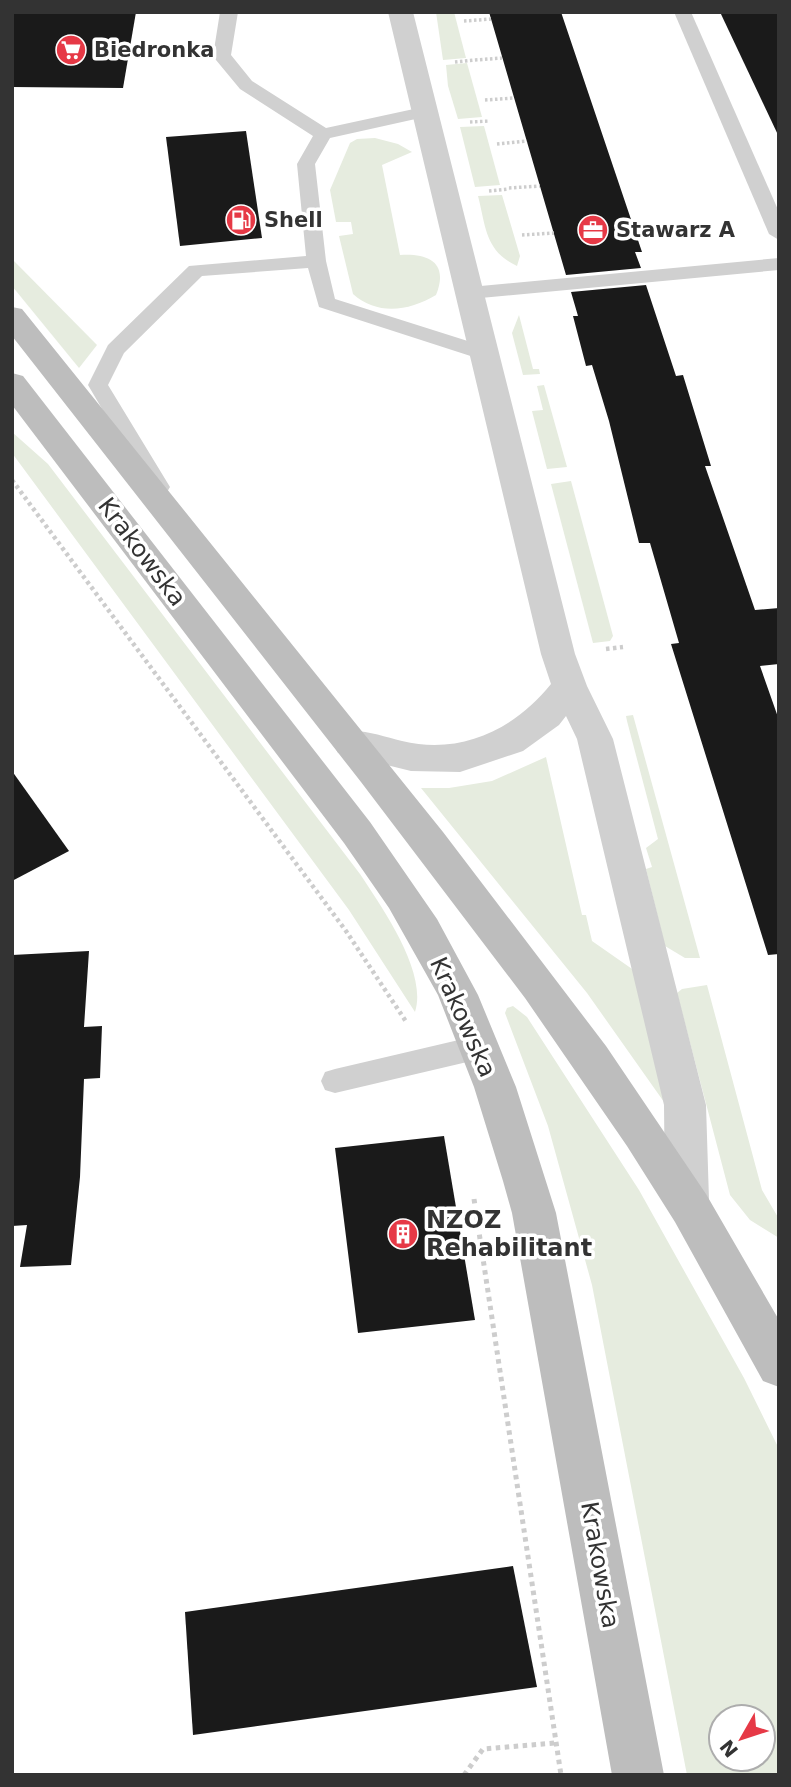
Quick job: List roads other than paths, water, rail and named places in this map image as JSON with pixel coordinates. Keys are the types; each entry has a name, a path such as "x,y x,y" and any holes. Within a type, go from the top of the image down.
{"main road":[{"name":"Krakowska","path":"12,316 491,920 584,1046 687,1200 773,1340"},
{"name":"Krakowska","path":"12,383 26,413 340,809 406,900 444,967 480,1047 511,1131 534,1213 638,1775"}],"street":[{"name":"Krakowska","path":"400,12 558,654 569,686 595,739 685,1105 687,1200"},
{"path":"351,743 411,757 460,758 510,741 546,715 569,686"}],"lane":[{"path":"229,12 222,55 246,85 323,134 423,112"},
{"path":"682,12 779,234"},
{"path":"323,134 306,164 316,261 326,303 486,354"},
{"path":"190,540 98,385 115,350 196,270 316,261"},
{"path":"470,293 779,264"},
{"path":"335,1082 480,1047"}],"place":[{"name":"Biedronka","path":"71,50"},
{"name":"Shell","path":"241,220"},
{"name":"Stawarz A","path":"593,230"},
{"name":"NZOZ Rehabilitant","path":"403,1234"}]}
